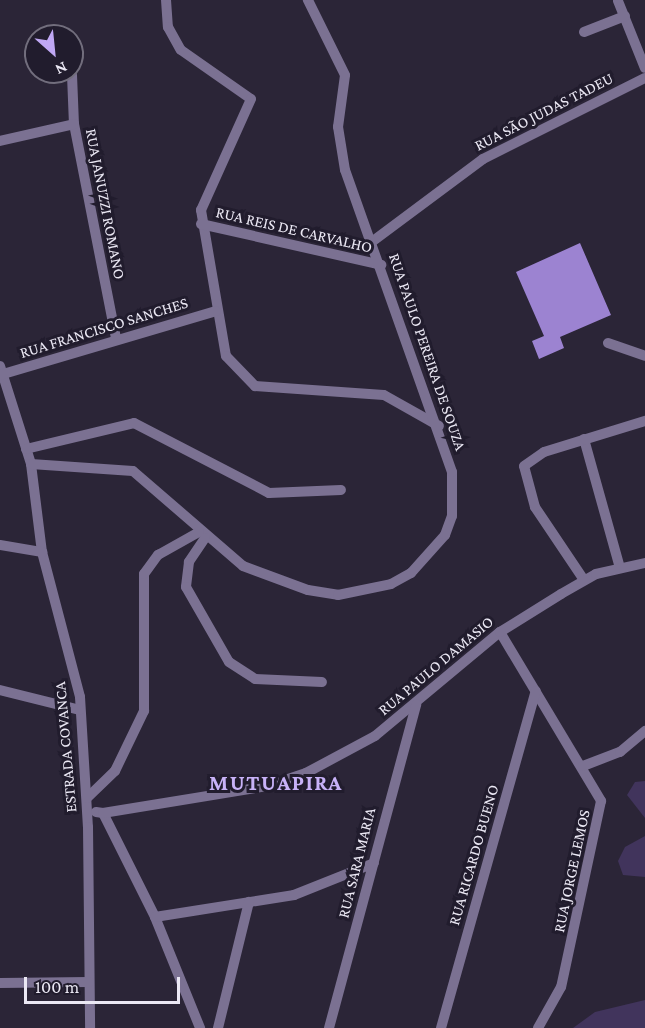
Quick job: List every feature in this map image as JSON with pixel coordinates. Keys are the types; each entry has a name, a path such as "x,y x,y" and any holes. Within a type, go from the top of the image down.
{"street":[{"path":"166,0 168,27 181,50 251,99 240,132 205,192 201,224 226,356 255,386 384,394 439,427"},
{"name":"RUA PAULO PEREIRA DE SOUZA","path":"31,464 133,471 163,492 202,535 243,566 308,590 338,595 391,584 435,552 452,516 452,472 439,427 338,144 345,75 308,0"},
{"path":"618,1 645,68"},
{"path":"584,33 624,14"},
{"name":"RUA SÃO JUDAS TADEU","path":"373,241 483,159 645,78"},
{"name":"RUA JANUZZI ROMANO","path":"72,84 74,124 116,338"},
{"path":"0,141 74,124"},
{"name":"RUA REIS DE CARVALHO","path":"201,224 381,264"},
{"name":"RUA FRANCISCO SANCHES","path":"0,372 216,311"},
{"path":"608,343 645,356"},
{"name":"ESTRADA COVANCA","path":"0,372 31,464 42,552 80,710 87,798 90,1028"},
{"path":"584,580 527,490 524,466 544,452 645,422"},
{"path":"26,449 134,423 269,493 341,490"},
{"path":"584,439 620,568"},
{"path":"202,535 189,562 186,587 229,662 255,679 322,681"},
{"path":"87,798 115,771 144,711 144,574 158,555 202,535"},
{"path":"0,546 42,552"},
{"name":"RUA PAULO DAMASIO","path":"87,810 103,813 256,788 306,773 375,736 416,705 500,632 584,580 620,568 645,563"},
{"name":"RUA JORGE LEMOS","path":"500,632 583,766 602,813 561,987 538,1028"},
{"path":"0,690 80,710"},
{"name":"RUA RICARDO BUENO","path":"441,1028 536,691"},
{"name":"RUA SARA MARIA","path":"329,1028 416,705"},
{"path":"583,766 620,752 645,731"},
{"path":"103,813 155,917 200,1028"},
{"path":"155,917 317,889 374,863"},
{"path":"218,1028 249,902"},
{"path":"0,984 90,982"}],"shaded area":[{"path":"645,781 645,818 627,795 635,782"},
{"path":"645,836 645,877 623,875 618,861 625,847"},
{"path":"645,1000 645,1028 573,1028 595,1012"}],"building":[{"path":"580,243 611,315 560,337 564,348 539,359 532,341 544,336 516,272"}],"district":[{"name":"MUTUAPIRA","path":"276,783"}]}
